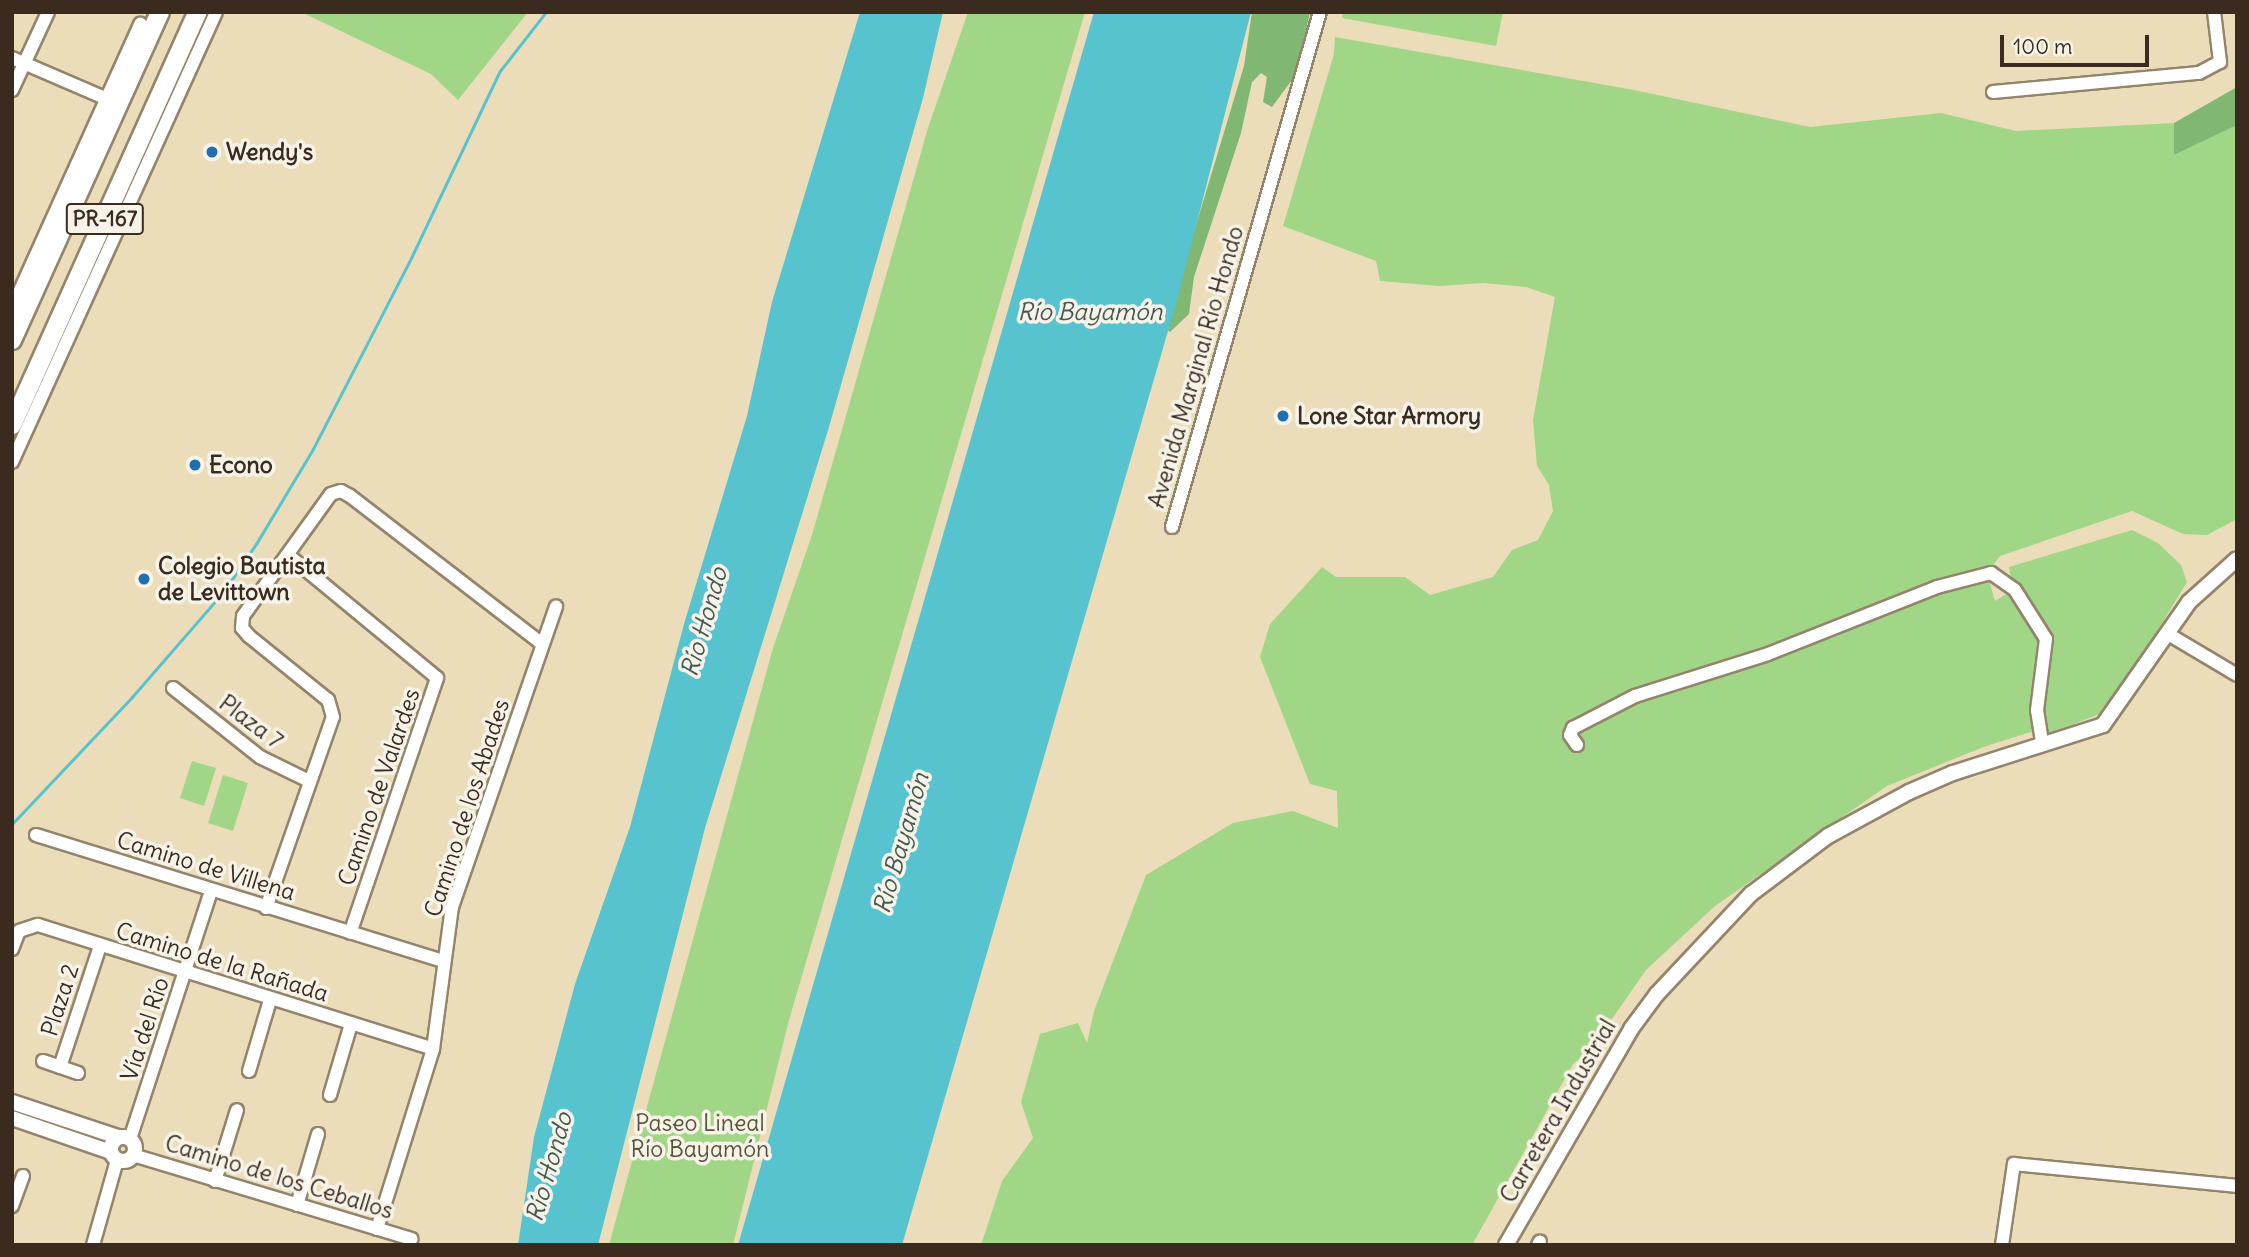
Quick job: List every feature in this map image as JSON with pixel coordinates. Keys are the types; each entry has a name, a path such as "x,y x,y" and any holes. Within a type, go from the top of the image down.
{"main road":[{"name":"PR-167","path":"12,340 160,12"},
{"name":"PR-167","path":"12,425 198,12"}],"street":[{"path":"12,90 18,60 48,12"},
{"path":"12,462 216,12"},
{"name":"Avenida Marginal Río Hondo","path":"1172,527 1320,12"},
{"path":"1993,92 2199,73 2220,62 2214,12"},
{"path":"12,308 140,24"},
{"path":"18,60 107,99"},
{"path":"267,908 333,717 332,707 242,628 243,616 331,494 341,491 542,644"},
{"name":"Camino de Valardes","path":"288,555 437,678 350,933"},
{"name":"Carretera Industrial","path":"1506,1245 1630,1029 1657,994 1751,894 1828,836 1909,792 2042,743 2102,725 2206,582 2237,559"},
{"path":"1577,745 1570,736 1573,728 1635,696 1768,654 1937,587 1991,573 2015,590 2046,639 2037,710 2042,743"},
{"name":"Camino de los Abades","path":"377,1229 433,1049 452,907 556,606"},
{"path":"2168,634 2237,675"},
{"name":"Plaza 7","path":"173,688 260,757 309,781"},
{"name":"Camino de Villena","path":"36,835 444,961"},
{"name":"Vía del Río","path":"124,1138 184,974 211,891"},
{"name":"Camino de la Rañada","path":"12,949 19,931 38,925 184,974 433,1049"},
{"name":"Plaza 2","path":"61,1067 100,946"},
{"path":"249,1071 270,1000"},
{"path":"330,1095 351,1024"},
{"name":"Plaza 2","path":"43,1061 78,1073"},
{"path":"12,1102 124,1138 133,1155 114,1156 12,1118"},
{"path":"215,1181 237,1110"},
{"path":"297,1205 318,1134"},
{"path":"93,1245 114,1156 124,1138"},
{"name":"Camino de los Ceballos","path":"133,1155 412,1239"},
{"path":"2003,1245 2014,1164 2237,1186"},
{"path":"12,1206 23,1176"}],"green space":[{"path":"301,12 528,12 458,100 431,74"},
{"name":"Paseo Lineal Río Bayamón","path":"968,12 1085,12 789,1020 733,1245 609,1245 773,648 812,535 928,128"},
{"path":"1252,12 1310,12 1297,73 1272,107 1263,102 1267,77 1261,73 1252,82 1241,133 1194,277 1189,314 1170,332 1165,328 1244,66"},
{"path":"1343,12 1503,12 1496,46 1342,18"},
{"path":"1335,37 1634,90 1810,127 1941,113 2016,131 2174,123 2174,155 2237,125 2237,519 2207,535 2183,534 2132,511 2000,556 1987,573 1995,601 2013,590 2009,567 2132,530 2158,543 2181,565 2187,582 2123,687 2099,714 2047,735 2031,732 1986,746 1887,786 1715,906 1646,970 1591,1049 1573,1064 1472,1245 981,1245 1002,1181 1033,1138 1021,1102 1040,1034 1078,1023 1087,1043 1094,1011 1146,875 1233,823 1293,811 1338,828 1337,791 1310,784 1260,657 1270,624 1322,567 1336,577 1405,577 1430,595 1493,577 1512,550 1538,540 1553,511 1549,485 1537,466 1533,420 1555,297 1526,287 1484,283 1439,286 1380,281 1376,261 1283,226 1334,54"},
{"path":"2237,87 2237,125 2174,155 2174,123"},
{"path":"192,761 216,768 204,806 180,798"},
{"path":"223,775 248,783 233,831 208,823"}],"water":[{"name":"Río Hondo","path":"860,12 943,12 923,98 829,427 705,828 598,1245 518,1245 534,1137 575,984 630,827 684,624 747,416 772,302"},
{"name":"Río Bayamón","path":"1094,12 1251,12 1177,300 902,1245 738,1245"}],"waterway":[{"path":"12,824 132,697 224,591 256,544 313,449 412,256 500,71 546,12"}],"place":[{"name":"Wendy's","path":"212,152"},
{"name":"Lone Star Armory","path":"1283,416"},
{"name":"Econo","path":"195,465"},
{"name":"Colegio Bautista de Levittown","path":"144,579"}]}
